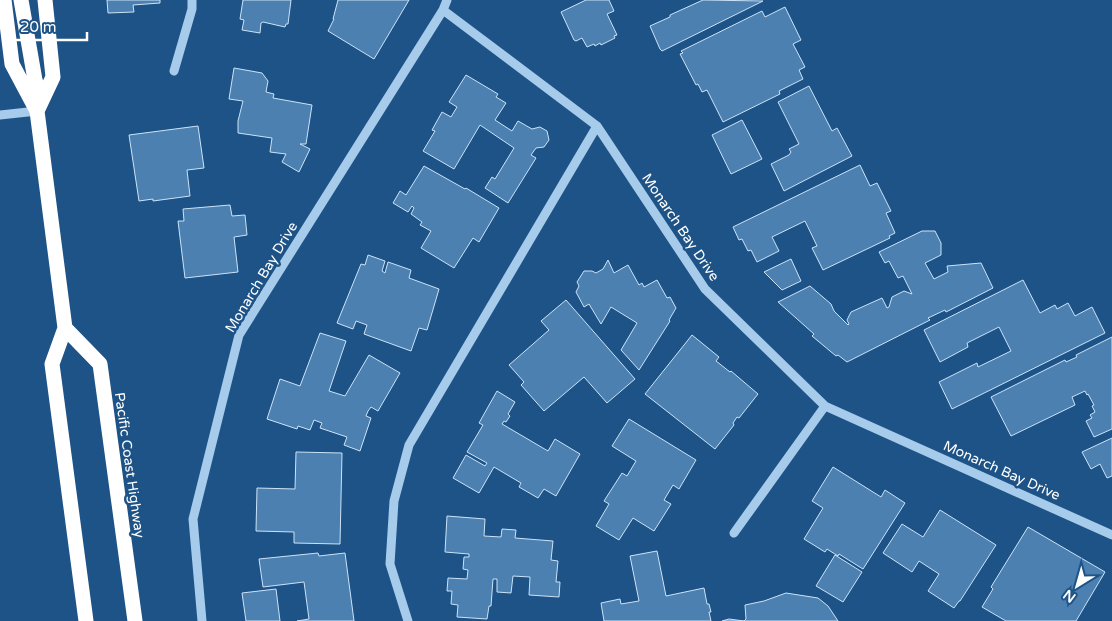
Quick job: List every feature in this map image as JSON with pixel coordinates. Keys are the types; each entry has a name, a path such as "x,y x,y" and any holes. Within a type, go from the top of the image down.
{"highway":[{"path":"4,0 12,64 40,105"},
{"path":"22,0 40,105 65,328 52,364 86,621"},
{"path":"40,105 53,77 45,0"},
{"name":"Pacific Coast Highway","path":"65,328 100,364 135,621"}],"street":[{"path":"174,71 192,9 192,0"},
{"name":"Monarch Bay Drive","path":"202,621 193,519 239,335 447,0"},
{"name":"Monarch Bay Drive","path":"442,10 597,126 705,289 825,406 1112,535"},
{"path":"0,115 40,105"},
{"path":"408,621 390,564 394,501 409,445 597,126"},
{"path":"734,534 825,406"}],"building":[{"path":"107,0 160,0 160,3 133,5 134,12 108,13"},
{"path":"243,0 291,0 288,24 285,27 263,22 261,23 260,33 242,30 244,20 240,19"},
{"path":"338,0 409,0 374,59 328,31 334,19"},
{"path":"586,0 609,0 614,11 607,14 617,35 614,36 615,38 601,45 600,43 587,47 582,38 574,40 561,12"},
{"path":"703,0 763,1 662,51 650,26"},
{"path":"785,7 801,40 793,44 805,67 799,70 803,79 779,91 780,94 723,122 707,90 702,92 698,84 696,85 680,54 683,53 681,51 762,11 765,17"},
{"path":"234,68 262,73 268,81 266,92 274,94 273,98 312,105 306,144 300,144 310,149 299,172 282,162 286,154 270,152 272,138 238,133 238,121 243,101 229,99"},
{"path":"466,75 498,94 496,97 506,103 495,120 512,131 518,121 532,129 540,127 547,131 549,140 544,147 536,148 531,155 536,158 508,203 485,188 492,177 495,179 514,148 480,125 454,169 423,151 435,131 432,130 442,112 451,117 457,107 449,102"},
{"path":"809,86 832,131 837,128 852,156 784,191 771,164 789,155 791,152 789,149 799,144 778,102"},
{"path":"742,120 762,159 731,174 712,135"},
{"path":"198,126 204,168 187,170 190,196 139,201 129,135"},
{"path":"860,165 870,186 877,183 891,211 886,213 895,233 889,236 890,238 823,270 812,248 817,246 805,221 772,237 779,251 757,262 751,250 748,251 742,239 739,240 733,227"},
{"path":"424,166 499,208 479,242 473,238 454,268 421,248 431,231 420,225 422,222 411,214 414,208 412,206 408,212 393,203 400,191 406,195"},
{"path":"230,205 232,216 245,215 247,235 234,237 238,272 185,278 178,221 184,221 183,209"},
{"path":"922,231 935,231 941,243 941,255 925,263 934,279 948,272 947,266 981,263 993,288 946,312 945,310 928,318 930,320 847,362 838,355 836,356 812,336 814,334 778,302 810,286 831,304 834,311 848,325 847,320 851,312 882,298 887,308 892,297 904,291 912,294 903,276 898,278 889,261 885,263 879,252"},
{"path":"368,255 385,261 382,271 385,273 388,262 411,270 409,278 439,289 427,330 419,328 411,351 364,334 367,325 356,321 353,329 337,323 361,264 365,265"},
{"path":"791,259 801,281 782,290 764,272"},
{"path":"608,260 614,273 628,265 639,285 642,283 644,287 657,280 667,298 670,297 676,308 670,321 639,370 621,350 637,323 611,307 601,324 589,304 584,307 576,292 579,286 577,282 584,271 596,273 603,269"},
{"path":"1023,280 1040,313 1055,305 1057,309 1068,303 1075,316 1092,307 1105,333 952,409 939,382 977,363 978,367 1011,351 999,327 967,343 968,347 940,362 924,330"},
{"path":"566,300 635,379 607,403 584,377 544,411 521,385 524,382 509,365 549,330 541,321"},
{"path":"320,333 346,341 329,391 345,396 369,355 400,373 378,411 371,407 368,411 366,416 371,418 360,451 344,445 347,437 320,428 322,423 314,420 310,430 298,426 297,429 267,419 280,379 300,386"},
{"path":"692,335 719,357 716,361 758,394 739,418 737,417 733,423 734,425 715,449 645,394"},
{"path":"1112,337 1112,429 1094,437 1086,421 1092,418 1090,415 1095,412 1092,406 1094,405 1085,391 1072,397 1075,405 1011,436 991,397 1065,360 1066,362 1077,357 1076,355"},
{"path":"497,391 515,402 508,414 510,416 502,424 548,451 555,439 580,454 556,496 544,489 538,498 519,487 521,483 494,467 479,493 453,478 466,455 485,466 487,463 467,452 483,425 479,423"},
{"path":"629,419 696,460 679,489 673,485 664,500 671,504 654,531 633,518 619,540 596,526 609,504 604,501 622,473 627,476 636,461 612,446"},
{"path":"1112,438 1112,476 1107,478 1100,464 1091,469 1082,452"},
{"path":"296,452 342,453 340,544 294,543 294,532 256,531 257,488 295,489"},
{"path":"833,467 881,497 885,490 905,503 863,569 839,554 838,556 827,549 825,552 804,539 823,508 812,501"},
{"path":"940,510 996,545 954,608 928,591 939,574 919,561 912,572 883,553 902,524 923,537"},
{"path":"447,516 485,519 484,536 501,537 502,529 516,530 515,538 553,541 551,560 558,561 556,582 560,582 559,597 529,595 530,577 513,576 511,593 497,592 497,579 493,579 491,606 489,606 487,619 457,617 458,605 451,604 452,591 447,591 448,578 467,579 468,570 463,569 464,557 469,557 469,554 445,552"},
{"path":"1028,527 1105,572 1076,621 1006,621 982,607 993,589 991,587"},
{"path":"657,551 666,596 704,588 707,604 709,604 711,612 709,612 711,621 604,621 601,603 620,599 621,604 639,601 630,556"},
{"path":"318,553 319,556 345,553 354,621 297,621 309,619 304,582 263,587 259,559"},
{"path":"835,555 862,572 843,602 816,586"},
{"path":"276,589 280,621 246,621 242,593"},
{"path":"786,593 818,598 828,606 838,621 744,621 746,619 745,605"},
{"path":"729,619 744,621 722,621"}]}
